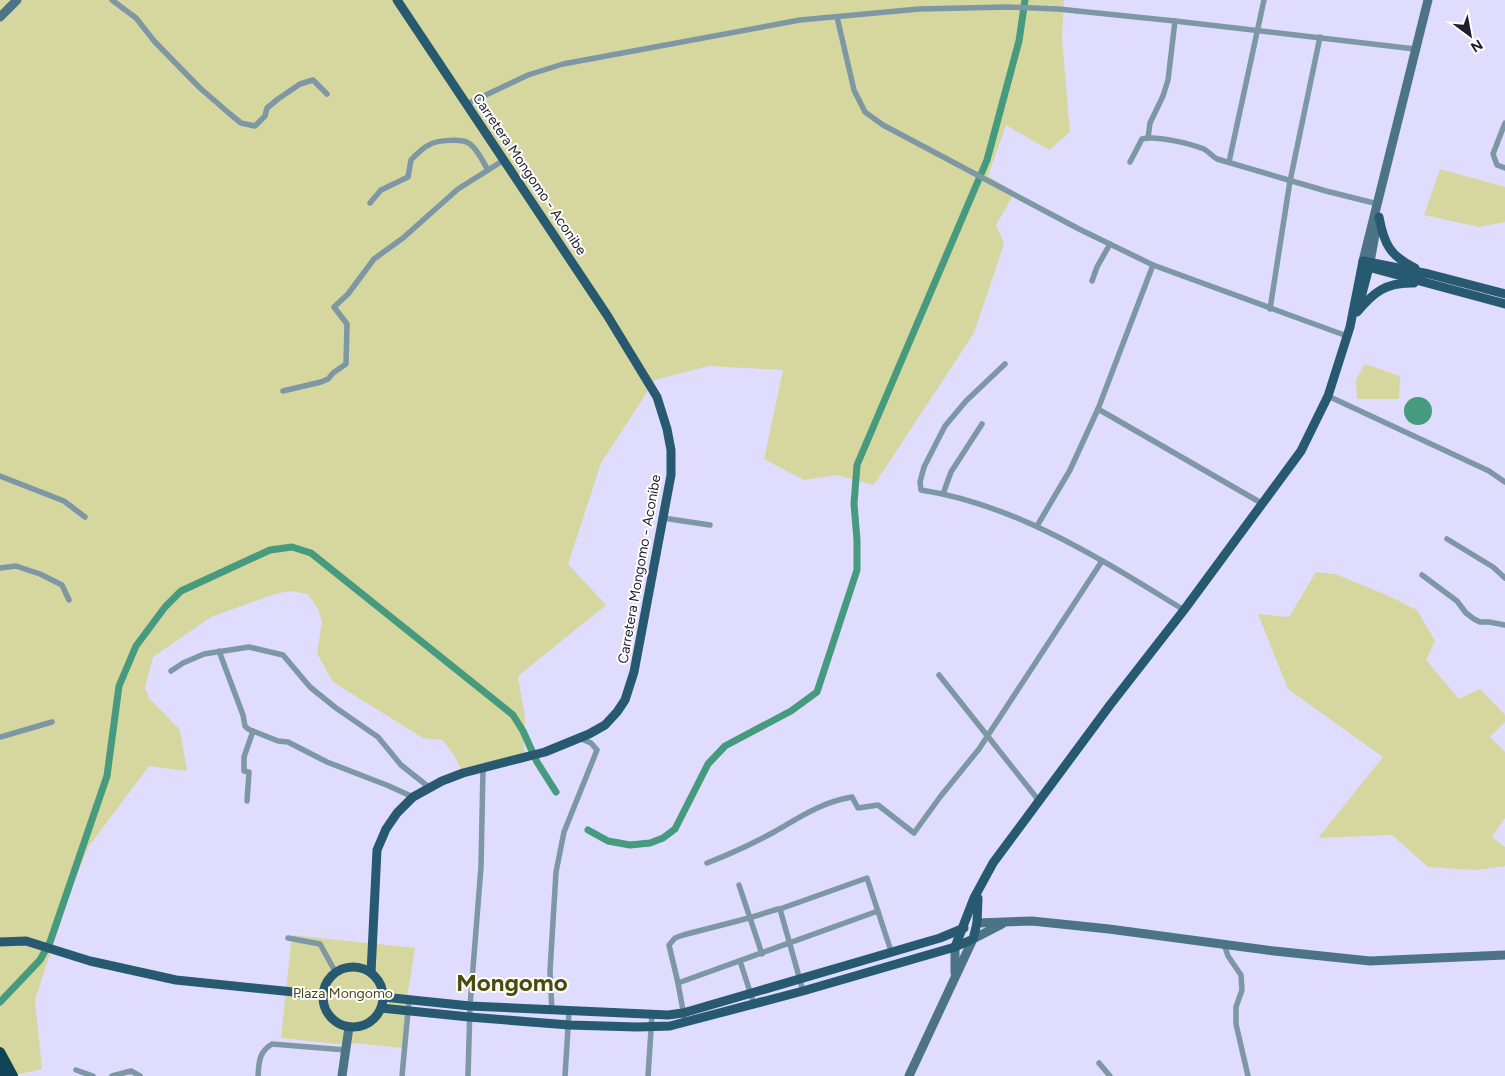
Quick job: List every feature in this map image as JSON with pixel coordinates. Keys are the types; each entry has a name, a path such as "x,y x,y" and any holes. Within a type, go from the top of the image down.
{"highway":[{"path":"0,1052 13,1076"},
{"path":"0,1068 4,1076"}],"main road":[{"name":"Carretera Mongomo - Aconibe","path":"371,973 377,850 386,829 397,813 413,797 442,781 463,773 544,752 589,734 605,725 617,712 628,690 634,672 671,475 671,450 657,397 607,315 397,0"},
{"path":"1379,217 1384,239 1392,252 1428,278 1505,304"},
{"path":"1366,264 1505,294"},
{"path":"955,947 980,886 993,863 1301,451 1328,396 1357,312 1366,264"},
{"path":"1349,332 1366,264"},
{"path":"1357,312 1370,297 1389,286 1428,278"},
{"path":"381,1008 469,1017 569,1024 651,1027 686,1023 955,947 974,939 980,886"},
{"path":"383,997 470,1006 668,1016 940,938 977,923"},
{"path":"0,942 26,941 90,961 176,980 323,995"},
{"name":"Carretera Mongomo - Aconibe","path":"361,968 371,949"},
{"path":"361,968 371,973 380,984 383,997 381,1008 372,1021 357,1027 349,1027 333,1020 327,1013 323,995 329,979 336,973 343,969 361,968"}],"street":[{"path":"0,17 17,0"},
{"path":"112,0 136,18 155,42 200,88 241,122 255,126 265,116 268,108 278,99 300,84 312,80 327,94"},
{"path":"1229,162 1264,0"},
{"path":"1366,264 1375,211 1428,0"},
{"path":"467,104 528,75 563,64 800,20 919,9 1007,7 1058,9 1415,49"},
{"path":"837,17 854,90 865,112 883,125 1005,190 1153,265 1270,308 1349,332"},
{"path":"1148,138 1150,123 1163,96 1168,80 1175,21"},
{"path":"1270,308 1290,181 1320,37"},
{"path":"1505,123 1493,154 1497,165 1505,168"},
{"path":"1130,162 1142,139 1175,141 1203,149 1216,159 1378,204"},
{"path":"370,204 381,190 408,177 411,160 428,145 434,143 452,141 466,142 472,145 488,170"},
{"path":"283,391 328,379 346,364 347,324 334,307 348,294 374,259 403,238 458,189 504,160"},
{"path":"1366,264 1379,217 1378,204"},
{"path":"1092,280 1110,244"},
{"path":"1037,526 1070,470 1098,409 1153,265"},
{"path":"1005,364 966,401 945,426 924,467 920,482 921,490 979,504 1037,526 1102,561 1184,610"},
{"path":"1328,396 1504,479"},
{"path":"1098,409 1262,504"},
{"path":"943,494 951,472 982,424"},
{"path":"0,476 64,501 85,517"},
{"path":"663,518 710,525"},
{"path":"1447,539 1493,567 1505,578"},
{"path":"707,863 734,853 804,813 839,799 852,797 858,808 878,805 914,833 987,737 1102,561"},
{"path":"0,568 16,566 40,574 62,585 69,600"},
{"path":"1422,575 1457,601 1466,613 1474,619 1480,622 1505,624"},
{"path":"171,671 183,663 204,654 249,646 274,651 283,655 310,687 336,708 378,737 401,765 430,788"},
{"path":"219,651 244,715 245,726 248,729 278,742 288,742 345,770 413,797"},
{"path":"939,675 1040,802"},
{"path":"0,737 52,722"},
{"path":"247,801 249,772 244,771 244,762 253,731"},
{"path":"552,1011 550,972 556,872 564,832 597,750 591,743 579,738"},
{"path":"468,1076 469,1017 480,867 483,769"},
{"path":"686,1023 669,945 674,938 780,909 867,878 891,951"},
{"path":"739,885 762,954"},
{"path":"780,909 803,991"},
{"path":"678,983 878,911"},
{"path":"977,923 1032,921 1370,961 1505,955"},
{"path":"909,1076 974,939 993,927 1006,923"},
{"path":"288,938 320,944 336,973"},
{"path":"1224,944 1228,956 1241,975 1243,982 1236,1007 1236,1024 1248,1076"},
{"path":"955,947 955,978"},
{"path":"740,961 754,1004"},
{"path":"402,1076 409,1000"},
{"path":"565,1076 569,1012"},
{"path":"648,1076 652,1015"},
{"path":"342,1076 349,1027"},
{"path":"258,1076 260,1058 265,1048 272,1044 346,1050"},
{"path":"1099,1063 1110,1076"},
{"path":"76,1070 93,1076"},
{"path":"112,1076 131,1072 140,1076"}],"green space":[{"path":"0,0 1064,0 1062,38 1070,132 1049,150 1006,125 988,176 1015,192 996,225 1004,244 974,333 874,485 837,475 804,480 764,459 783,370 709,366 655,380 601,463 568,564 606,605 518,676 525,718 524,755 463,772 443,740 423,738 333,682 317,653 322,622 318,609 308,594 290,591 275,594 211,617 153,657 145,688 149,698 180,730 187,771 149,766 89,846 75,878 35,1000 42,1069 11,1076 0,1076"},
{"path":"1440,169 1505,187 1505,222 1479,227 1424,215"},
{"path":"1365,364 1400,376 1399,399 1357,399 1356,380"},
{"path":"1316,572 1335,574 1389,596 1417,610 1435,641 1426,660 1459,699 1480,689 1505,715 1505,722 1490,737 1505,752 1505,818 1492,837 1505,847 1505,866 1476,870 1428,867 1392,835 1318,838 1383,757 1288,689 1258,614 1289,617"},
{"name":"Plaza Mongomo","path":"292,935 415,948 407,998 403,1048 354,1043 347,1045 281,1038"}],"shaded area":[{"path":"1418,397 1428,401 1432,411 1428,421 1418,425 1408,421 1404,411 1408,401"}],"waterway":[{"path":"588,830 608,841 630,845 650,843 663,838 675,829 708,764 725,746 791,711 817,692 857,570 854,504 857,465 987,160 1019,41 1025,0"},
{"path":"0,1002 40,960 50,942 107,776 119,686 136,646 165,607 181,591 270,550 292,547 311,553 513,715 523,731 537,762 556,792"}],"district":[{"name":"Mongomo","path":"512,983"}]}
